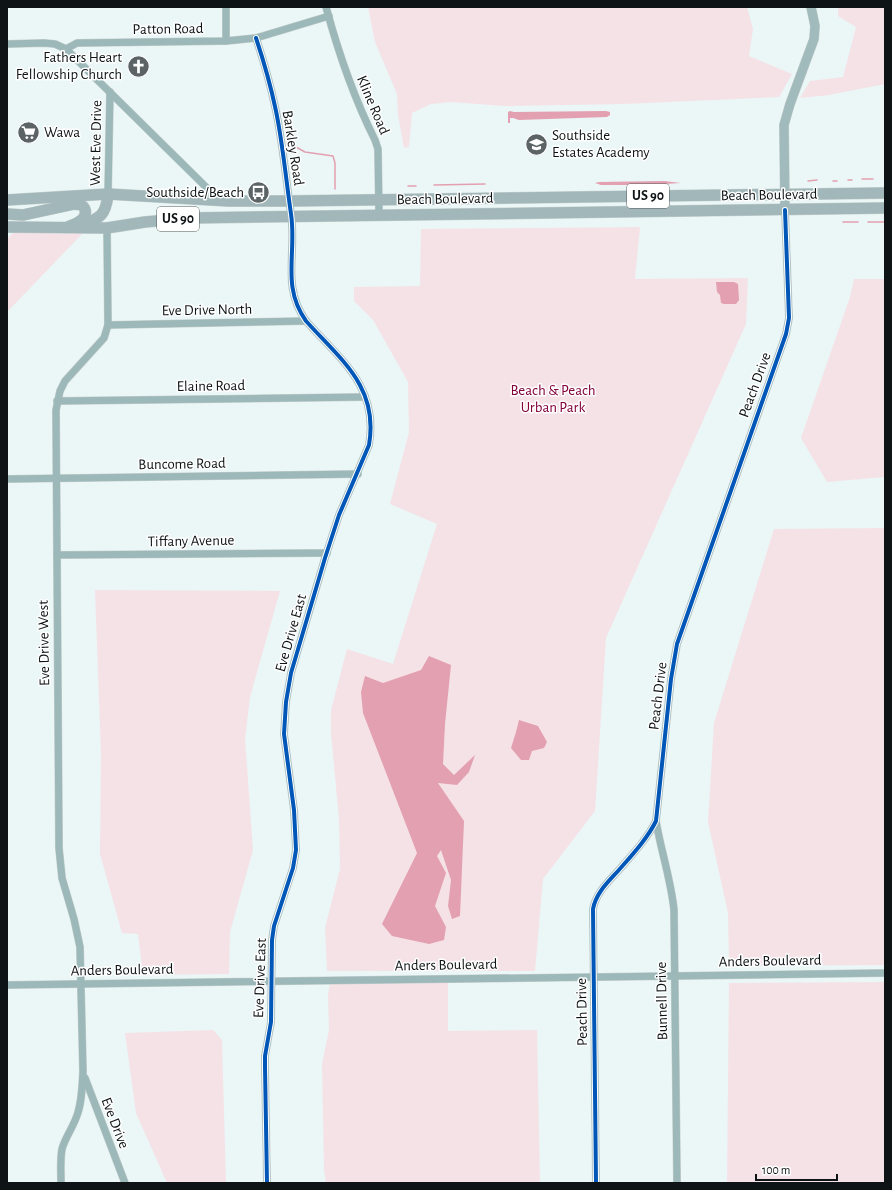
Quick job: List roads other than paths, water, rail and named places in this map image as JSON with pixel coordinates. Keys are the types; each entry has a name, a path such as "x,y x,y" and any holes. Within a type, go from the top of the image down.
{"highway":[{"path":"7,192 32,199"},
{"name":"US 90","path":"7,200 67,197 92,194 229,201 289,201 885,193"},
{"path":"69,228 94,221 102,215 107,206 108,194"},
{"path":"7,214 23,215 74,204 81,205 86,212 85,216 82,221 69,228"},
{"name":"Beach Boulevard","path":"8,228 15,230 41,228 107,228 145,222 189,218 885,208"}],"main road":[{"name":"Peach Drive","path":"785,210 784,125 790,104 814,39 815,26 811,7"}],"street":[{"path":"226,7 226,41"},
{"name":"Kline Road","path":"326,7 350,85 378,149 379,215"},
{"name":"Patton Road","path":"66,49 78,43 226,41 256,38 329,16"},
{"name":"Barkley Road","path":"256,38 276,111 292,217"},
{"path":"7,44 44,43 55,44 66,49 209,190 229,201"},
{"name":"West Eve Drive","path":"108,194 110,92"},
{"path":"580,197 580,213"},
{"name":"Peach Drive","path":"596,1183 593,977 594,901 605,885 646,837 656,821 671,679 677,644 786,334 788,318 785,210"},
{"name":"Eve Drive East","path":"268,1183 265,1056 271,1022 272,940 274,926 293,868 296,850 294,810 284,734 286,702 294,658 339,515 358,474 369,445 371,434 371,416 358,380 350,368 306,321 298,306 292,289 292,217"},
{"name":"Eve Drive West","path":"83,1072 78,938 62,878 59,848 56,410 60,391 65,381 104,338 108,325 107,228"},
{"name":"Eve Drive North","path":"108,325 306,321"},
{"name":"Elaine Road","path":"57,401 365,397"},
{"name":"Buncome Road","path":"7,479 358,474"},
{"name":"Tiffany Avenue","path":"57,555 327,553"},
{"name":"Bunnell Drive","path":"656,821 659,842 673,897 677,1183"},
{"name":"Anders Boulevard","path":"7,985 885,973"},
{"path":"61,1183 60,1164 62,1148 76,1118 80,1105 83,1072"},
{"name":"Eve Drive","path":"83,1072 125,1183"}],"waterway":[{"path":"287,142 305,152 333,156 335,163 335,189"},
{"path":"862,179 873,179"},
{"path":"808,181 817,180"},
{"path":"434,185 485,184"},
{"path":"408,186 416,186"},
{"path":"843,222 858,222"},
{"path":"868,222 885,222"}],"place":[{"name":"Fathers Heart Fellowship Church","path":"138,66"},
{"name":"Wawa","path":"28,132"},
{"name":"Southside Estates Academy","path":"537,144"},
{"name":"Southside/Beach","path":"259,192"}],"park label":[{"name":"Beach & Peach Urban Park","path":"553,398"}]}
